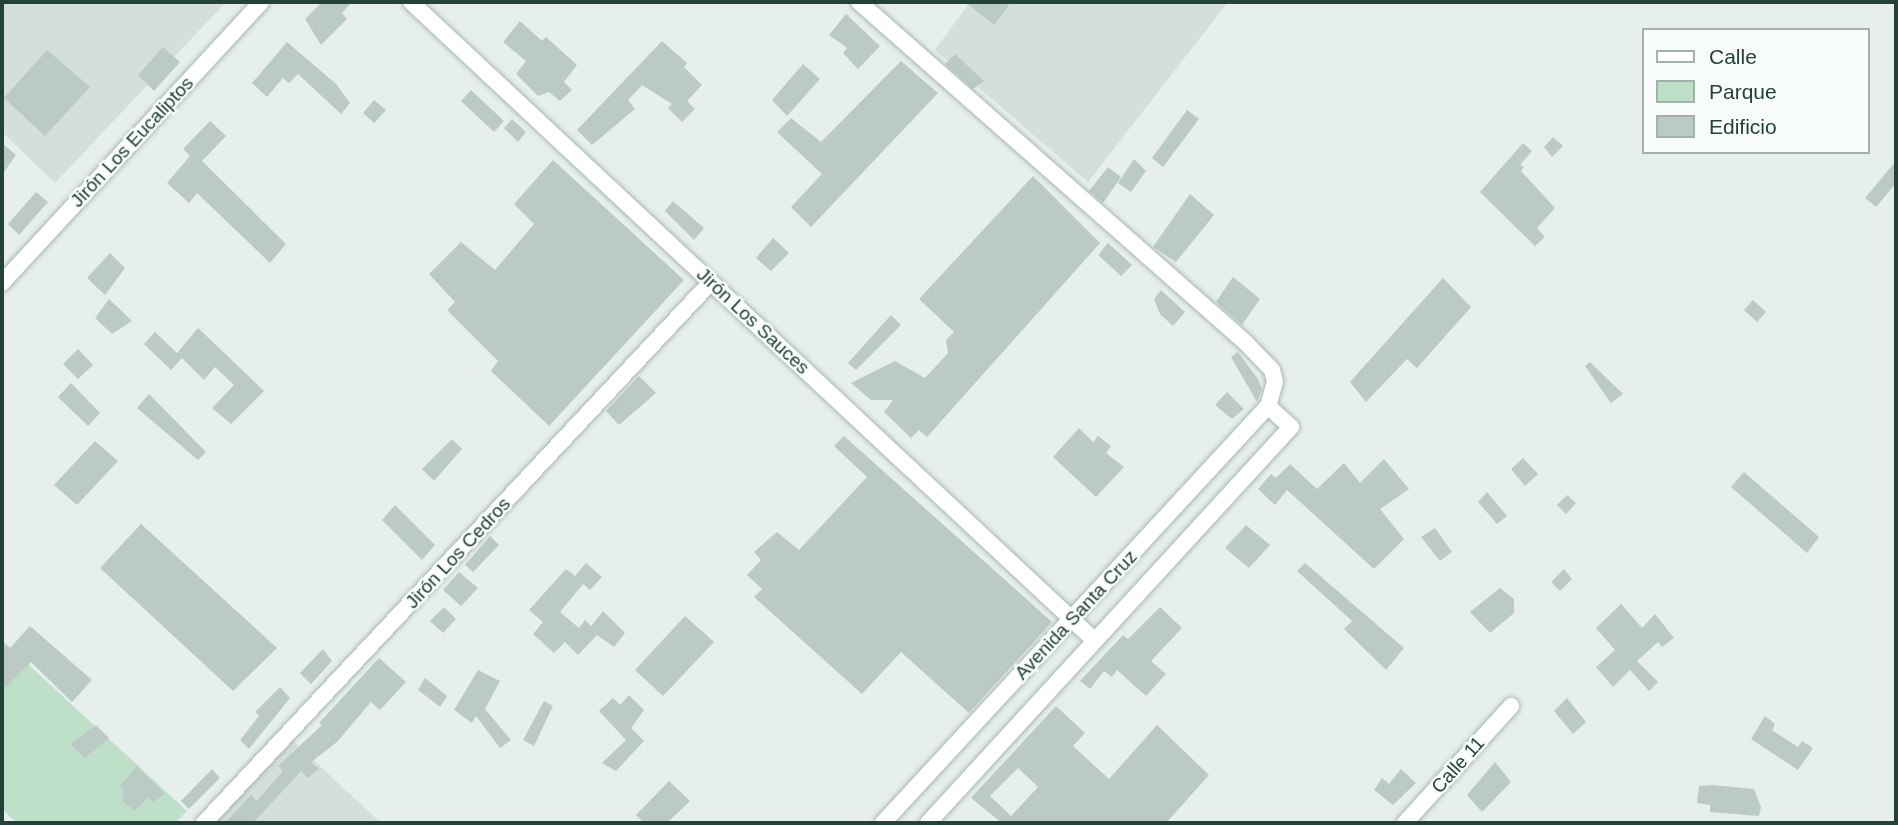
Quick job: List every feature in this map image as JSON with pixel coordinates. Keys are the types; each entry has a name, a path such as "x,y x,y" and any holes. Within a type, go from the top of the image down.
{"street":[{"name":"Jirón Los Eucaliptos","path":"2,283 261,2"},
{"name":"Jirón Los Sauces","path":"411,2 1095,640"},
{"path":"859,2 1244,342 1272,370 1275,382 1268,406"},
{"name":"Jirón Los Cedros","path":"204,823 711,282"},
{"name":"Avenida Santa Cruz","path":"883,823 1268,406 1291,427 928,823"},
{"name":"Calle 11","path":"1405,823 1511,706"}],"shaded area":[{"path":"2,2 226,2 55,183 2,132"},
{"path":"970,2 1228,2 1088,182 935,50"},
{"path":"293,741 381,823 206,823"}],"green space":[{"path":"18,655 187,811 175,823 17,823 2,809 2,671"}],"building":[{"path":"322,2 352,2 342,13 347,19 321,45 305,19"},
{"path":"965,2 1011,2 994,25"},
{"path":"846,14 880,46 858,69 843,53 847,48 829,35"},
{"path":"520,21 542,41 546,37 577,65 564,82 572,90 560,101 549,92 538,96 516,74 526,61 503,42"},
{"path":"662,41 687,63 684,67 702,85 687,101 695,109 682,122 668,108 672,104 642,85 628,100 635,109 592,145 577,130"},
{"path":"287,42 336,84 350,103 341,114 298,74 289,83 283,78 267,97 252,83"},
{"path":"163,47 180,62 154,91 138,75"},
{"path":"47,50 90,87 45,136 4,98"},
{"path":"955,54 984,81 973,89 945,64"},
{"path":"901,61 938,93 811,227 791,207 822,174 777,132 791,118 821,142"},
{"path":"803,64 820,79 787,116 772,100"},
{"path":"471,90 504,121 494,132 461,101"},
{"path":"374,100 386,110 374,123 363,113"},
{"path":"1187,110 1199,119 1163,167 1152,158"},
{"path":"512,119 526,132 518,142 504,128"},
{"path":"210,121 226,136 202,161 286,244 270,263 197,193 189,203 167,183 190,156 183,149"},
{"path":"1553,137 1563,146 1552,157 1544,147"},
{"path":"2,143 16,155 2,175"},
{"path":"1523,143 1532,151 1520,165 1524,167 1521,171 1555,208 1537,228 1545,237 1535,246 1480,192"},
{"path":"1134,159 1146,171 1131,192 1118,183"},
{"path":"553,160 684,280 549,426 491,371 498,361 447,310 455,302 429,274 461,242 495,270 534,224 514,204"},
{"path":"1896,161 1896,183 1876,207 1865,198"},
{"path":"1108,167 1121,177 1103,203 1089,191"},
{"path":"1033,176 1100,243 927,437 919,430 911,438 884,412 893,400 871,400 851,383 895,361 925,378 948,353 946,340 954,332 919,299"},
{"path":"36,192 48,202 19,235 8,224"},
{"path":"1190,194 1214,215 1176,262 1153,247"},
{"path":"673,201 704,228 694,240 665,211"},
{"path":"773,238 789,253 771,271 756,258"},
{"path":"1108,243 1132,265 1121,276 1098,255"},
{"path":"110,253 125,268 105,295 87,278"},
{"path":"1233,277 1260,299 1242,325 1216,302"},
{"path":"1443,278 1471,307 1417,368 1407,359 1366,402 1350,382"},
{"path":"1161,290 1185,312 1173,326 1160,314 1154,299"},
{"path":"109,299 132,321 112,334 95,318"},
{"path":"1753,300 1766,312 1757,322 1744,310"},
{"path":"891,315 901,325 856,370 848,363"},
{"path":"198,328 264,391 231,424 212,408 234,385 215,367 204,380 182,358 171,370 144,344 155,332 177,353"},
{"path":"78,349 93,365 78,379 63,364"},
{"path":"1238,352 1262,389 1257,402 1231,357"},
{"path":"1590,362 1623,394 1611,403 1585,366"},
{"path":"639,376 656,393 619,425 606,411"},
{"path":"71,383 100,413 88,426 58,397"},
{"path":"1227,392 1244,409 1232,419 1215,405"},
{"path":"149,394 206,452 198,460 137,408"},
{"path":"1079,428 1093,442 1098,436 1111,446 1106,453 1124,467 1096,497 1053,457"},
{"path":"844,436 1052,622 969,713 901,652 862,694 754,597 762,589 747,575 761,560 754,552 777,532 799,550 867,477 834,446"},
{"path":"452,439 462,449 434,481 422,469"},
{"path":"95,441 118,461 77,505 54,485"},
{"path":"1523,458 1538,474 1525,486 1511,469"},
{"path":"1384,459 1409,489 1380,509 1404,539 1374,569 1287,490 1275,505 1258,489 1271,474 1276,478 1290,464 1317,489 1344,463 1360,483"},
{"path":"1744,472 1819,537 1807,553 1731,487"},
{"path":"1487,492 1507,516 1497,524 1478,502"},
{"path":"1567,495 1576,503 1566,514 1557,505"},
{"path":"395,505 435,545 422,560 382,520"},
{"path":"141,524 277,648 233,691 100,568"},
{"path":"1246,525 1270,545 1249,568 1225,548"},
{"path":"1435,528 1452,552 1440,561 1421,537"},
{"path":"490,536 499,545 473,572 465,565"},
{"path":"586,563 602,577 590,590 583,584 560,612 579,628 585,620 591,626 603,611 625,633 614,647 597,635 578,655 565,642 554,653 533,634 543,622 529,610 566,569 575,576"},
{"path":"1305,563 1404,648 1386,670 1344,629 1352,621 1297,571"},
{"path":"1564,569 1572,579 1560,591 1551,582"},
{"path":"459,572 478,588 461,606 443,590"},
{"path":"1500,588 1514,599 1514,613 1490,633 1470,612"},
{"path":"1621,604 1642,628 1655,614 1674,638 1662,647 1658,642 1637,661 1658,682 1649,691 1630,670 1613,687 1596,667 1615,650 1596,628"},
{"path":"444,607 456,619 443,633 430,621"},
{"path":"1160,607 1182,628 1151,661 1166,674 1146,696 1117,670 1112,677 1104,671 1090,689 1080,681 1123,635 1128,639"},
{"path":"685,616 714,642 663,696 635,670"},
{"path":"30,626 92,680 72,702 31,662 2,691 2,641 10,648"},
{"path":"323,649 332,661 311,684 300,673"},
{"path":"379,658 406,682 380,710 371,702 337,742 311,762 319,769 308,778 301,771 253,823 225,823 251,795 257,801 283,771 278,766 322,725 319,723"},
{"path":"478,670 500,681 485,709 511,740 500,748 476,716 472,723 454,710"},
{"path":"425,678 447,696 440,707 418,690"},
{"path":"280,687 290,698 249,749 240,740 259,716 255,712"},
{"path":"629,695 644,710 631,728 644,741 616,771 602,763 626,740 599,711 613,698 620,705"},
{"path":"1567,698 1586,722 1573,734 1554,711"},
{"path":"544,701 553,706 534,746 523,740"},
{"path":"1056,706 1085,733 1073,746 1109,779 1157,725 1209,775 1166,823 1002,823 971,798","holes":["1018,768 1038,787 1011,816 990,796"]},
{"path":"1765,716 1775,724 1772,730 1798,747 1802,741 1813,748 1798,770 1751,739"},
{"path":"96,725 109,738 85,758 70,744"},
{"path":"1495,762 1511,782 1482,812 1467,795"},
{"path":"137,766 165,794 153,802 148,797 135,811 122,801 124,790 120,786"},
{"path":"212,769 220,778 189,809 181,801"},
{"path":"1401,769 1416,783 1393,805 1374,790 1382,778 1389,784"},
{"path":"669,781 690,801 667,823 644,823 636,815"},
{"path":"1699,786 1754,789 1761,807 1759,816 1710,812 1710,805 1697,803"}]}
